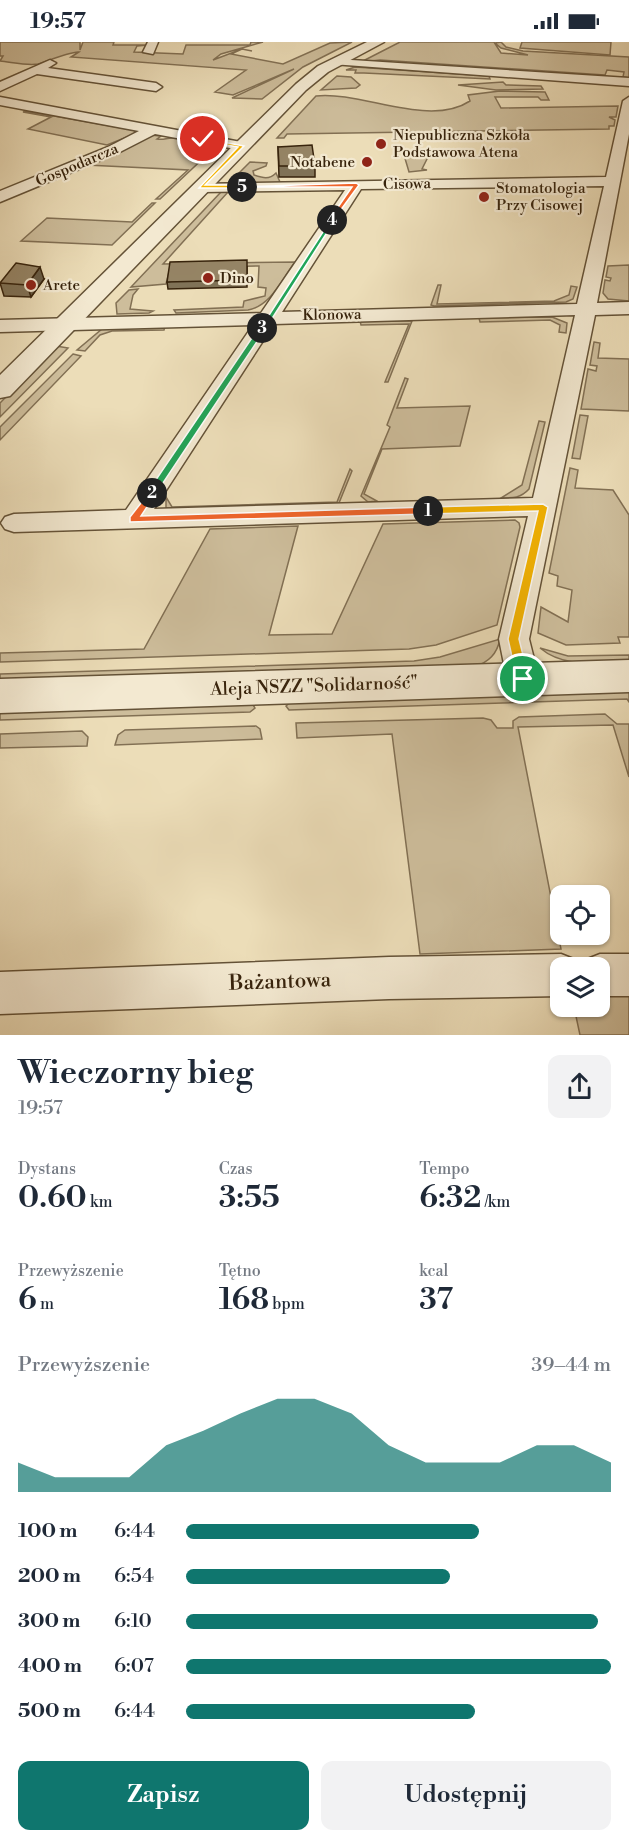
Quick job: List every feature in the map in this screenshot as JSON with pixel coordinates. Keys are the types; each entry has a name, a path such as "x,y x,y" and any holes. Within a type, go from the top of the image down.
{"street":[{"path":"0,390 301,87 336,62 377,42"},
{"path":"0,87 54,61"},
{"path":"336,62 629,82"},
{"path":"35,70 156,87"},
{"path":"0,102 241,146"},
{"path":"523,679 514,639 586,309 618,190 629,102"},
{"name":"Gospodarcza","path":"4,193 114,150 152,130"},
{"path":"134,519 356,185"},
{"name":"Cisowa","path":"201,187 356,185 618,190"},
{"name":"Klonowa","path":"0,326 270,316 629,308"},
{"path":"14,523 543,507"},
{"name":"Aleja NSZZ \"Solidarność\"","path":"0,696 629,676"},
{"name":"Bażantowa","path":"0,993 389,978 550,975"},
{"path":"610,975 629,975"}],"shaded area":[{"path":"0,42 80,42 80,50 83,42 114,42 113,45 149,45 137,46 134,52 183,54 186,45 250,45 251,42 263,42 221,54 213,60 242,49 231,54 283,64 330,43 352,42 303,67 262,99 232,98 294,69 233,95 215,92 246,70 71,57 79,52 38,64 19,64 0,61 3,56 0,56"},
{"path":"400,42 494,42 501,53 528,55 501,48 495,43 501,42 506,47 523,51 629,57 629,78 623,77 624,72 607,70 605,75 380,60 361,62"},
{"path":"522,42 611,42 610,55 520,48"},
{"path":"355,67 489,76 490,79 355,73 356,70 346,70"},
{"path":"337,76 351,77 360,85 356,88 321,90"},
{"path":"503,82 506,85 541,86 543,89 496,90 458,85"},
{"path":"500,91 545,92 549,100 541,100 538,97 495,97 501,108 618,106 616,117 609,117 615,120 614,126 609,126 609,129 287,134 284,138 277,138 316,96 354,98 395,107 435,111 453,108 470,101 468,95"},
{"path":"23,112 133,130 137,133 107,145 28,129 51,117"},
{"path":"149,135 161,136 157,139 187,139 210,152 160,199 156,199 188,170 86,165"},
{"path":"404,155 429,155 422,169 427,170 409,172"},
{"path":"250,162 267,163 266,166 253,171 254,175 266,178 276,173 280,182 331,182 229,183"},
{"path":"221,192 228,192 163,264 295,262 270,298 248,310 176,313 174,310 243,307 244,301 265,296 266,288 258,287 259,266 170,268 166,284 131,287"},
{"path":"152,203 155,203 112,245 21,241 47,218 132,222"},
{"path":"629,265 629,301 608,299 603,293 605,280 610,281 611,278 606,277 608,266"},
{"path":"438,285 441,285 437,304 554,301 569,295 571,286 577,287 573,299 566,302 434,306 431,305"},
{"path":"138,289 133,295 130,309 153,311 117,314 116,303 129,290"},
{"path":"552,317 567,323 566,333 559,332 560,325 550,320 480,322 479,318"},
{"path":"360,321 412,321 388,382 385,382 409,324 361,325"},
{"path":"165,326 164,330 112,331 100,335 85,351 77,350 102,329"},
{"path":"594,342 600,343 598,358 629,359 629,411 581,409 588,369 596,371 597,366 590,365"},
{"path":"56,346 68,348 0,417 0,403"},
{"path":"73,354 81,356 0,440 0,427"},
{"path":"405,378 408,379 397,408 470,406 460,446 382,449 364,494 377,501 368,502 361,496 390,427 387,425"},
{"path":"580,415 588,416 580,459 572,458"},
{"path":"539,421 545,422 529,489 516,497 501,498 522,485"},
{"path":"570,468 578,470 575,488 613,490 629,515 629,637 618,637 620,643 566,645 538,633 541,607 568,622 572,590 557,586 558,576 549,573"},
{"path":"350,469 352,471 339,503 166,508 166,497 172,507 337,502"},
{"path":"515,520 520,527 497,625 436,645 409,649 0,662 0,653 144,649 210,529 298,526 269,635 332,634 383,524"},
{"path":"500,639 491,657 474,667 0,682 0,674 414,661 440,657"},
{"path":"540,648 568,656 629,655 629,662 571,662 550,655"},
{"path":"629,690 629,702 627,699 289,710 286,706 292,701"},
{"path":"252,703 255,708 250,712 0,720 0,710"},
{"path":"605,714 617,724 629,724 629,777 613,725 518,727 550,892 550,945 560,945 561,949 420,954 392,734 297,738 296,723 483,718 491,720 497,728 513,728 513,721 519,717"},
{"path":"256,726 260,729 262,739 115,745 118,735 125,730"},
{"path":"82,731 88,737 87,746 0,748 0,734"},
{"path":"610,992 629,992 629,1035 580,1035 576,1017 610,1017"}],"building":[{"path":"312,145 315,166 279,166 278,147"},
{"name":"Dino","path":"247,260 247,280 167,282 170,262"},
{"path":"16,263 40,267 27,285 0,283"}],"place":[{"name":"Niepubliczna Szkoła Podstawowa Atena","path":"381,144"},
{"name":"Notabene","path":"367,162"},
{"name":"Stomatologia Przy Cisowej","path":"484,197"},
{"name":"Dino","path":"208,278"},
{"name":"Arete","path":"31,285"}],"route":[{"path":"203,139 241,146 201,187 356,185 226,384 134,519 543,507 514,639 523,679"}]}
